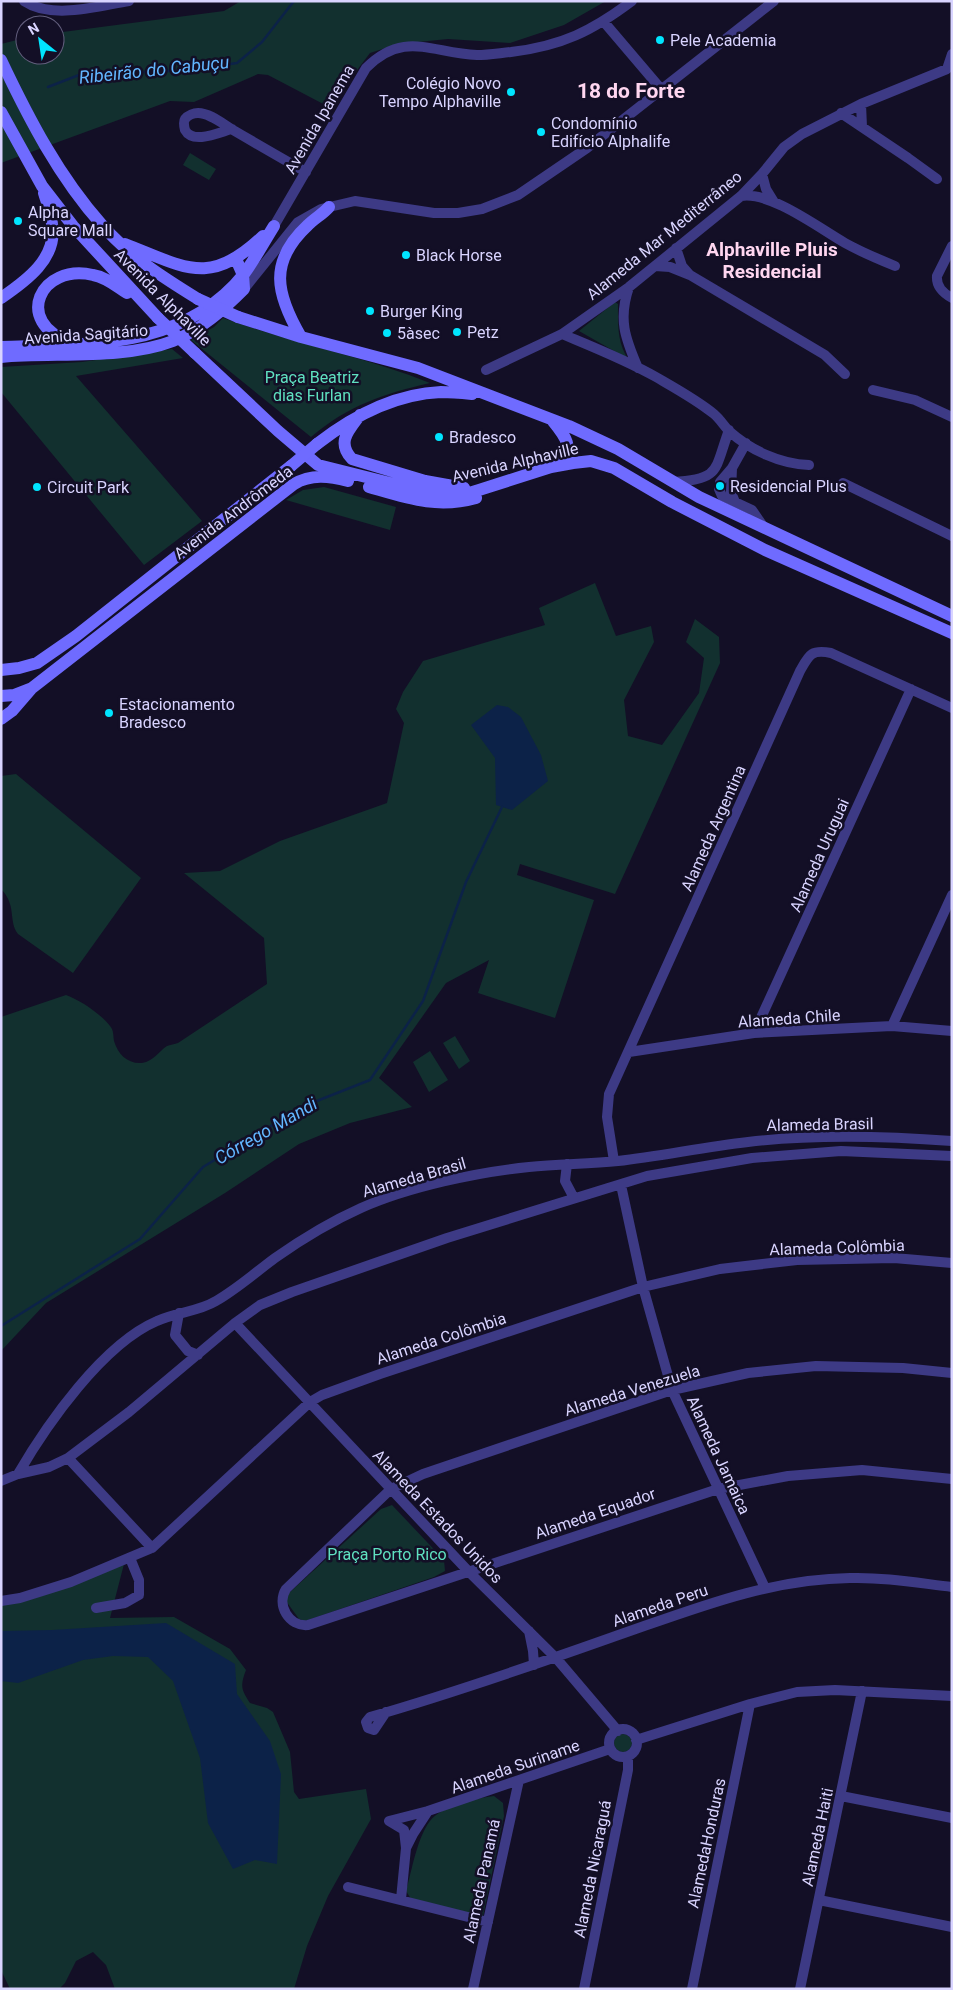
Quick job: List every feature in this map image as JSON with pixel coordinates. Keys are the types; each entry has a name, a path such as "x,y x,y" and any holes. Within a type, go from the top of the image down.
{"main road":[{"name":"Avenida Alphaville","path":"1,60 29,119 56,165 102,226 156,272 198,299 238,317 301,337 418,368 552,420 618,449 699,497 952,616"},
{"name":"Avenida Alphaville","path":"1,112 42,186 73,226 145,306 278,431 318,465 422,491 466,494 551,467 591,461 614,468 672,502 751,543 952,633"},
{"path":"1,298 23,283 36,271 46,256 51,243 53,226 42,186"},
{"path":"301,337 289,316 281,295 281,272 284,259 291,244 308,224 329,208"},
{"path":"119,241 186,268 206,268 223,265 236,259 257,243 274,226"},
{"name":"Avenida Sagitário","path":"1,347 123,340 160,332 187,320 218,300 243,275 274,226"},
{"path":"236,259 243,275 244,289"},
{"path":"77,344 51,333 44,324 39,312 38,300 44,288 55,279 72,274 93,275 109,281 145,306"},
{"name":"Avenida Sagitário","path":"1,357 114,352 145,348 173,341 194,330 219,313 244,289"},
{"name":"Avenida Andrômeda","path":"1,670 37,663 100,618 317,444 360,415 416,395 442,392 485,394"},
{"path":"360,415 345,436 344,446 346,453 352,459 425,481 479,490"},
{"path":"551,467 562,461 567,453 568,445 552,420"},
{"name":"Avenida Andrômeda","path":"1,696 14,695 32,688 141,604 234,528 294,484 310,477 341,479 415,500 441,504 459,503 481,497 516,478"},
{"path":"233,512 236,518 234,528"},
{"path":"751,543 761,536 763,526"},
{"path":"151,576 152,584 157,590"},
{"path":"134,590 140,596 141,604"},
{"path":"1,719 12,711 32,688"}],"street":[{"name":"Avenida Ipanema","path":"274,226 366,68 377,56 392,48 408,46 477,55 537,48 566,41 604,22 632,1"},
{"name":"Avenida Sagitário","path":"244,289 298,222 312,213 355,201 434,213 458,213 482,209 518,195 557,170 774,1"},
{"path":"24,2 33,7 56,11 125,2"},
{"path":"604,22 660,90"},
{"name":"Alameda Mar Mediterrâneo","path":"486,370 562,334 629,287 740,196 762,174 784,147 802,134 861,104 949,70 952,54"},
{"path":"861,104 862,127"},
{"path":"841,113 908,158 936,180"},
{"path":"232,129 306,172"},
{"path":"762,174 768,193 775,202"},
{"path":"740,196 755,195 775,202 847,244 894,266"},
{"path":"952,246 937,276 938,287 952,298"},
{"path":"676,248 682,266 690,275"},
{"path":"655,266 670,267 690,275 825,355 846,374"},
{"path":"629,287 623,304 623,319 629,347 638,368"},
{"path":"562,334 655,376 714,413 729,430 746,443 772,458 797,465 809,465"},
{"path":"873,390 915,400 952,417"},
{"path":"673,482 708,477 714,470 729,430"},
{"path":"746,443 719,486 722,496 752,510 763,526"},
{"path":"720,456 733,466"},
{"path":"733,466 731,492 735,502"},
{"path":"843,483 952,536"},
{"name":"Alameda Argentina","path":"614,1161 607,1117 609,1094 800,671 809,656 819,651 830,652 952,708"},
{"name":"Alameda Uruguai","path":"754,1034 911,689"},
{"path":"892,1026 952,895"},
{"name":"Alameda Chile","path":"629,1052 754,1034 892,1026 952,1032"},
{"name":"Alameda Brasil","path":"18,1474 57,1412 94,1370 133,1335 156,1321 202,1308 218,1300 300,1241 362,1208 408,1192 482,1173 528,1167 661,1156 747,1142 848,1137 952,1141"},
{"name":"Alameda Brasil","path":"1,1481 18,1474 49,1467 68,1458 129,1412 235,1322 260,1305 447,1238 665,1172 752,1158 841,1151 952,1156"},
{"path":"661,1156 665,1172"},
{"path":"567,1164 565,1181 574,1198"},
{"name":"Alameda Jamaica","path":"621,1185 644,1287 672,1390 765,1588"},
{"name":"Alameda Colômbia","path":"1,1601 20,1598 71,1582 152,1548 310,1402 322,1394 644,1287 720,1269 797,1260 894,1258 952,1263"},
{"path":"179,1313 176,1335 188,1351 198,1355"},
{"name":"Alameda Estados Unidos","path":"235,1322 390,1489 556,1658 618,1730"},
{"name":"Alameda Venezuela","path":"390,1489 423,1474 672,1390 748,1373 816,1366 903,1368 952,1373"},
{"path":"68,1458 152,1548"},
{"name":"Alameda Equador","path":"390,1489 286,1589 283,1594 282,1605 294,1624 300,1626 308,1625 718,1488 788,1476 862,1470 952,1479"},
{"path":"96,1608 125,1603 139,1595 139,1580 130,1558"},
{"name":"Alameda Peru","path":"386,1712 556,1658 730,1596 765,1588 850,1578 891,1580 952,1587"},
{"path":"529,1630 534,1651 534,1665"},
{"path":"636,1740 750,1704 797,1692 835,1690 952,1695"},
{"name":"Alameda Haiti","path":"800,1989 862,1691"},
{"name":"AlamedaHonduras","path":"692,1989 750,1704"},
{"path":"618,1730 628,1730 636,1740 635,1749 628,1756 619,1757 610,1749 611,1735 618,1730"},
{"name":"Alameda Suriname","path":"406,1848 404,1830 389,1821 428,1811 610,1749"},
{"name":"Alameda Nicaraguá","path":"584,1989 628,1770 628,1756"},
{"name":"Alameda Panamá","path":"473,1989 519,1780"},
{"path":"841,1796 952,1818"},
{"path":"401,1899 406,1848 428,1811"},
{"path":"348,1887 488,1922"},
{"path":"819,1900 952,1927"}],"green space":[{"path":"241,1 606,1 564,25 510,43 448,39 398,44 370,53 329,107 268,75 258,74 194,102 170,101 1,163 1,44 15,40 15,65 65,65 65,32 224,11"},
{"path":"190,153 216,169 209,180 183,165"},
{"path":"615,302 618,304 620,339 628,359 579,331"},
{"name":"Praça Beatriz dias Furlan","path":"223,318 405,373 430,383 367,402 339,417 311,437 191,340 214,327"},
{"path":"172,349 183,358 76,376 202,521 144,565 1,392 1,367 82,362"},
{"path":"324,487 396,507 390,530 286,500 303,490"},
{"path":"595,583 616,636 651,626 654,642 624,700 628,736 662,745 699,693 704,658 686,642 695,619 719,637 720,663 615,894 520,864 517,875 594,900 555,1018 478,993 489,960 446,983 379,1078 412,1107 350,1123 299,1144 225,1193 46,1303 1,1351 1,1017 66,995 78,1000 106,1021 112,1030 116,1046 124,1057 132,1062 142,1063 153,1058 167,1046 178,1043 267,984 264,938 184,873 220,871 280,841 387,803 404,723 396,709 403,692 423,661 545,625 539,608"},
{"path":"16,774 141,878 73,973 18,934 13,924 9,901 1,889 1,776"},
{"path":"455,1036 470,1061 459,1069 443,1043"},
{"path":"430,1051 448,1080 429,1092 413,1062"},
{"name":"Praça Porto Rico","path":"392,1505 444,1560 445,1571 434,1577 305,1621 299,1619 286,1601 289,1593 381,1509"},
{"path":"124,1564 110,1618 174,1617 230,1649 246,1670 242,1687 250,1703 267,1708 273,1712 290,1752 294,1792 299,1799 366,1789 371,1819 328,1896 307,1946 294,1989 115,1989 106,1965 93,1952 76,1961 65,1983 59,1989 10,1989 1,1970 1,1605"},
{"path":"619,1734 627,1734 632,1739 630,1750 619,1752 614,1747 614,1739"},
{"path":"494,1796 503,1803 504,1816 483,1916 411,1899 406,1891 418,1845 430,1821 442,1811 451,1807"}],"water":[{"path":"497,705 508,707 521,717 541,755 548,781 512,810 496,805 495,758 471,725"},
{"path":"166,1623 235,1664 237,1694 270,1741 281,1774 277,1864 255,1860 233,1869 208,1823 200,1758 173,1681 148,1657 113,1656 83,1660 18,1683 1,1681 1,1631"}],"waterway":[{"name":"Ribeirão do Cabuçu","path":"48,87 79,75 190,70 237,63 262,42 294,1"},
{"name":"Córrego Mandi","path":"1,1326 140,1239 203,1167 304,1106 370,1080 423,1001 466,882 502,807"}],"place":[{"name":"Pele Academia","path":"660,40"},
{"name":"Colégio Novo Tempo Alphaville","path":"511,92"},
{"name":"Condomínio Edifício Alphalife","path":"541,132"},
{"name":"Alpha Square Mall","path":"18,221"},
{"name":"Black Horse","path":"406,255"},
{"name":"Burger King","path":"370,311"},
{"name":"Petz","path":"457,332"},
{"name":"5àsec","path":"387,333"},
{"name":"Bradesco","path":"439,437"},
{"name":"Residencial Plus","path":"720,486"},
{"name":"Circuit Park","path":"37,487"},
{"name":"Estacionamento Bradesco","path":"109,713"}],"district":[{"name":"18 do Forte","path":"631,91"},
{"name":"Alphaville Pluis Residencial","path":"772,260"}]}
